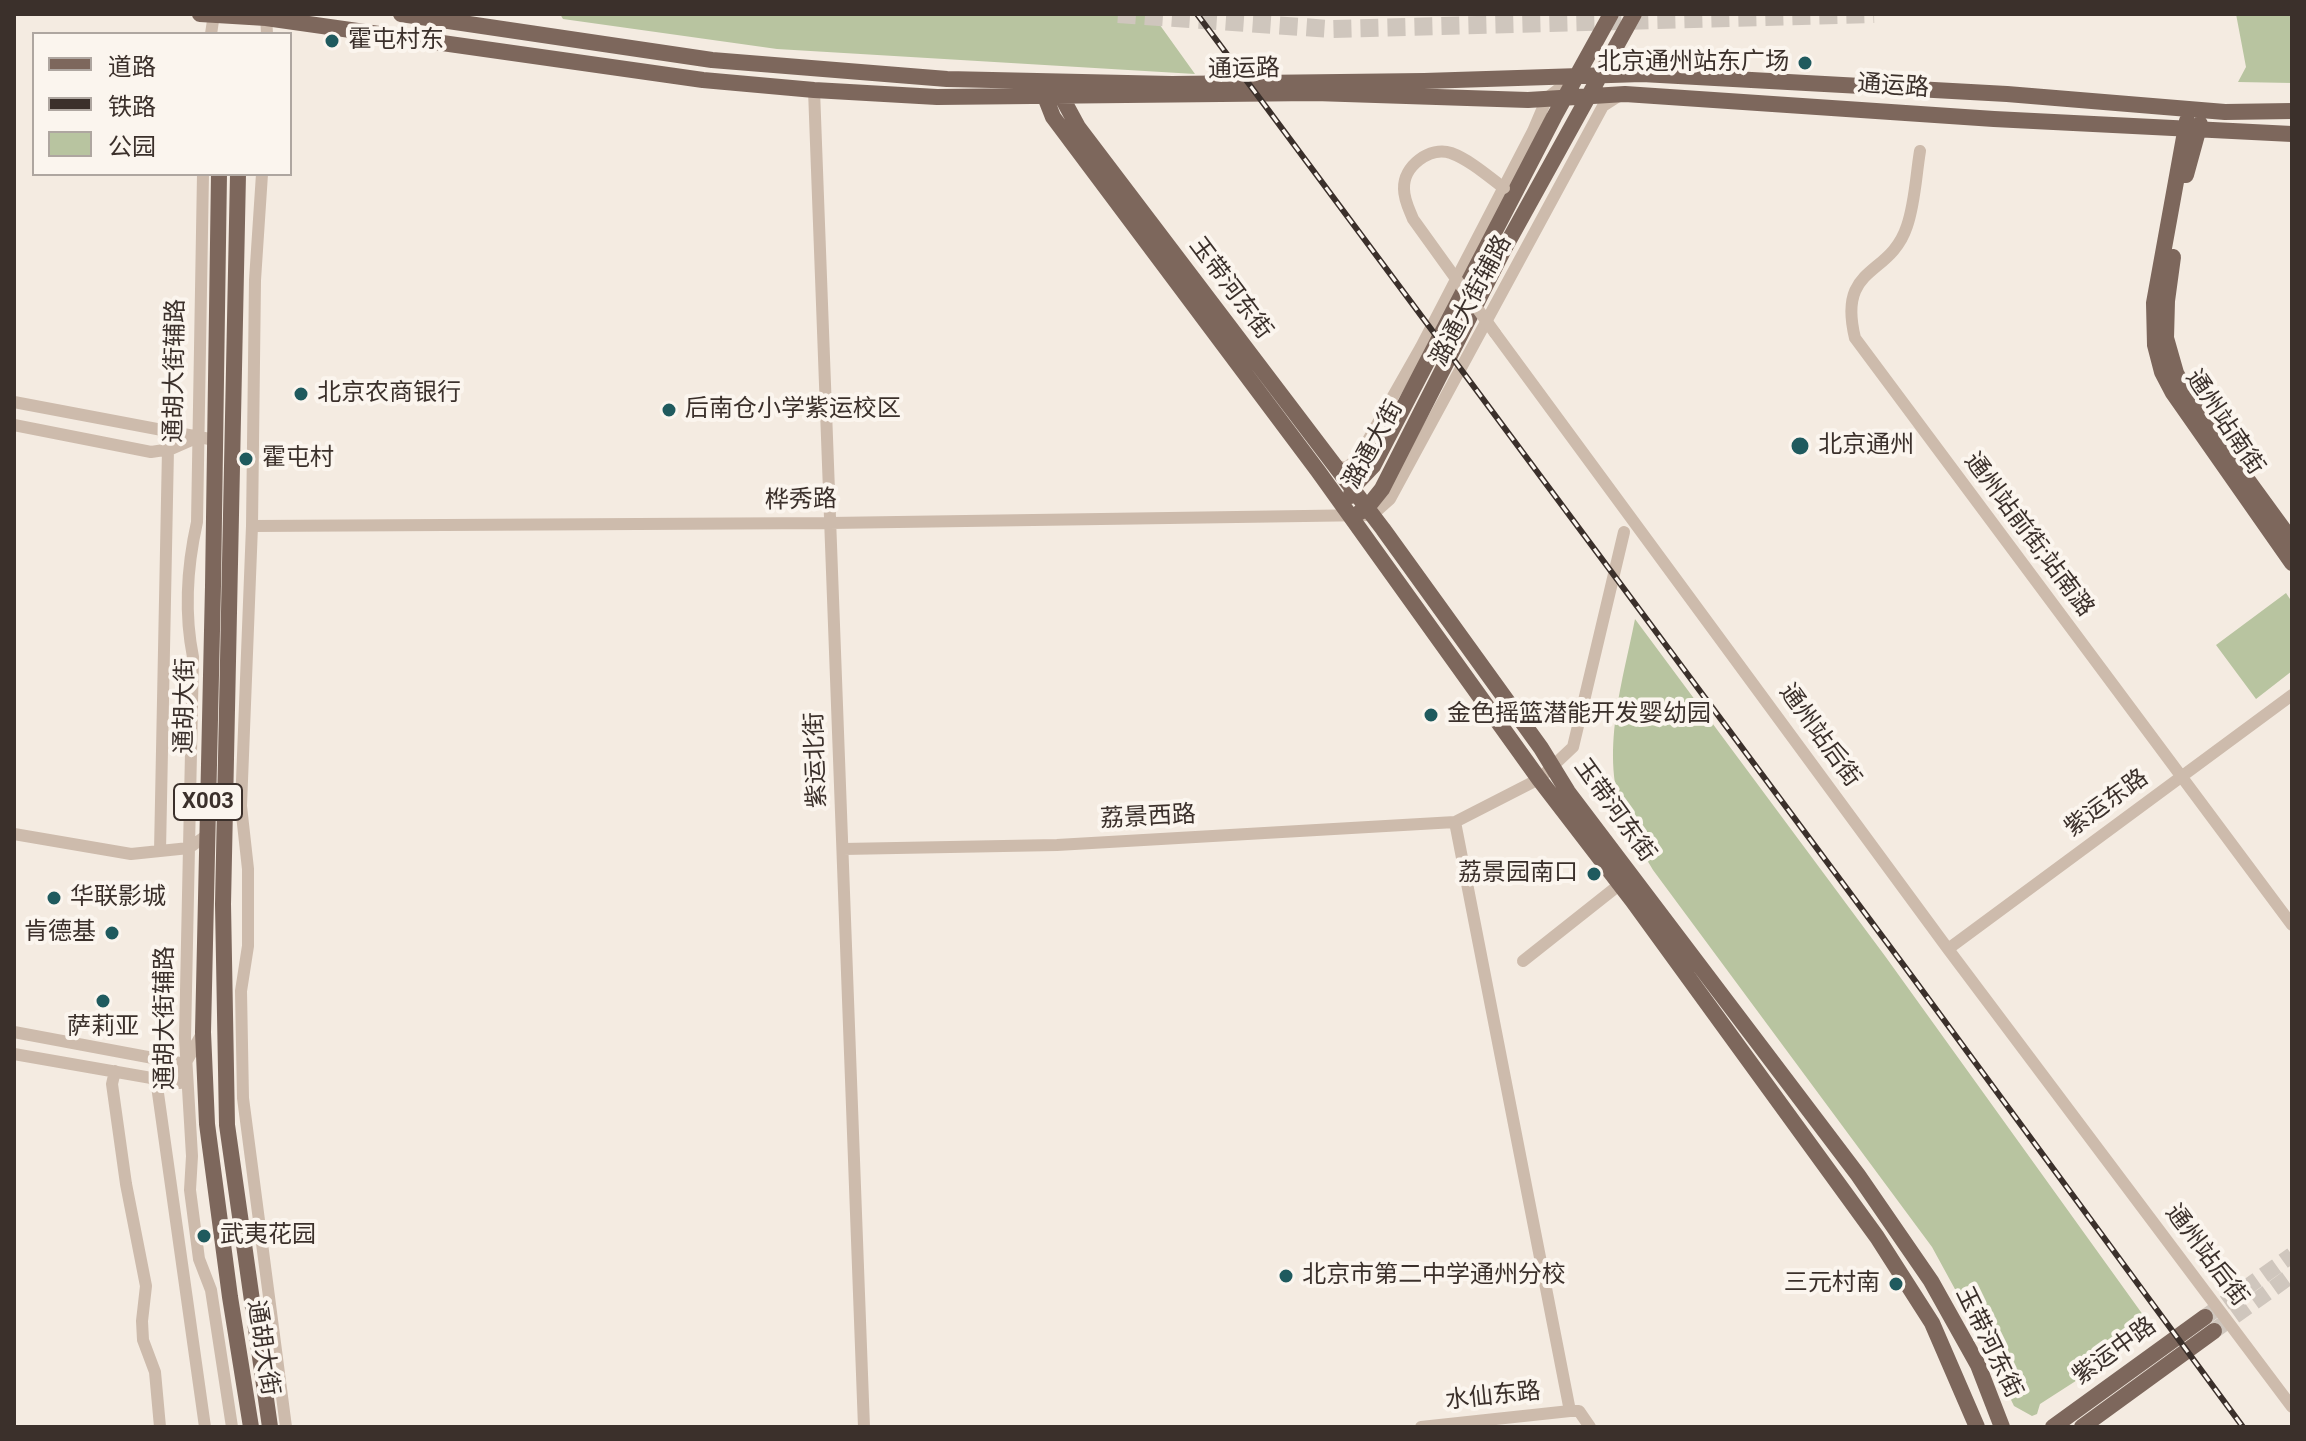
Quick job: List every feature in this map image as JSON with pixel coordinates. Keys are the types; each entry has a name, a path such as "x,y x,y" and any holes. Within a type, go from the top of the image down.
{"main road":[{"name":"通运路","path":"209,14 240,15 266,22 703,80 814,90 937,97 1315,93 1528,100 1625,94 2292,134"},
{"name":"通运路","path":"401,14 712,60 947,79 1218,84 1642,74 2225,112 2292,111"},
{"name":"潞通大街","path":"1611,14 1373,466 1352,488 1350,517 1369,512 1382,489 1503,251 1634,14"},
{"path":"229,32 240,15"},
{"name":"玉带河东街","path":"1047,80 1053,117 1350,517 1905,1277 1932,1323 1977,1427"},
{"name":"玉带河东街","path":"1052,97 1352,488 1628,872 1858,1175 1931,1281 1978,1365 2002,1427"},
{"name":"通州站南街","path":"2197,108 2154,303 2155,345 2162,372 2173,393 2292,563"},
{"name":"通州站南街","path":"2191,130 2167,301 2166,338 2176,373 2193,405 2292,541"},
{"name":"通胡大街","path":"219,176 203,1032 206,1101 230,1297 251,1427"},
{"name":"通胡大街","path":"238,176 223,904 227,1125 270,1427"},
{"name":"紫运中路","path":"2053,1427 2209,1324 2082,1427"}],"street":[{"name":"潞通大街辅路","path":"1332,465 1346,468 1358,458 1421,347 1533,131 1547,98 1576,76"},
{"name":"紫运北街","path":"814,90 864,1427"},
{"name":"潞通大街辅路","path":"1369,512 1390,499 1603,106 1625,94"},
{"name":"通州站前街;站南潞","path":"1920,151 1907,227 1895,249 1853,291 1849,315 1855,338 2292,925"},
{"name":"通州站后街","path":"1504,188 1462,158 1448,152 1419,159 1403,185 1413,219 1495,333 1948,949 2292,1407"},
{"name":"通胡大街辅路","path":"203,176 196,438 197,522 189,556 188,590 188,629 193,657 184,1086 192,1156 190,1190 199,1259 211,1290 232,1427"},
{"path":"262,176 255,280 252,526 241,806 248,869 248,946 241,991 243,1098 286,1427"},
{"path":"14,402 215,440"},
{"path":"14,425 151,452 196,438"},
{"path":"160,851 168,449"},
{"name":"桦秀路","path":"252,526 1350,517"},
{"name":"荔景西路","path":"843,849 1057,845 1455,822 1539,779 1573,747 1624,532"},
{"name":"紫运东路","path":"1948,949 2292,695"},
{"path":"1455,822 1570,1411 1579,1411 1590,1427"},
{"path":"14,834 131,854 189,848 207,835"},
{"path":"1523,961 1619,885"},
{"path":"14,1032 185,1064 203,1032"},
{"path":"14,1054 156,1079 184,1086 206,1101"},
{"path":"115,1071 112,1084 126,1184 146,1286 143,1340 155,1372 160,1427"},
{"path":"156,1079 205,1427"},
{"name":"水仙东路","path":"1421,1427 1570,1411"}],"green space":[{"path":"560,14 1152,14 1195,74 777,49 563,19"},
{"path":"2236,14 2292,14 2292,83 2238,82 2246,67"},
{"path":"2286,593 2292,602 2292,671 2256,699 2216,645"},
{"path":"1635,619 1885,956 2151,1326 2141,1339 2040,1404 2037,1414 2032,1416 2014,1406 1932,1247 1653,870 1631,833 1619,802 1613,750 1619,697"}],"tunnel":[{"path":"1118,14 1330,29 1874,14"},
{"path":"2205,1317 2292,1255"},
{"path":"2215,1330 2292,1275"}],"railway":[{"path":"1197,14 2243,1427"}],"place":[{"name":"霍屯村东","path":"332,41"},
{"name":"北京通州站东广场","path":"1805,63"},
{"name":"北京农商银行","path":"301,394"},
{"name":"后南仓小学紫运校区","path":"669,410"},
{"name":"北京通州","path":"1800,446"},
{"name":"霍屯村","path":"246,459"},
{"name":"金色摇篮潜能开发婴幼园","path":"1431,715"},
{"name":"荔景园南口","path":"1594,874"},
{"name":"华联影城","path":"54,898"},
{"name":"肯德基","path":"112,933"},
{"name":"萨莉亚","path":"103,1001"},
{"name":"武夷花园","path":"204,1236"},
{"name":"北京市第二中学通州分校","path":"1286,1276"},
{"name":"三元村南","path":"1896,1284"}]}
